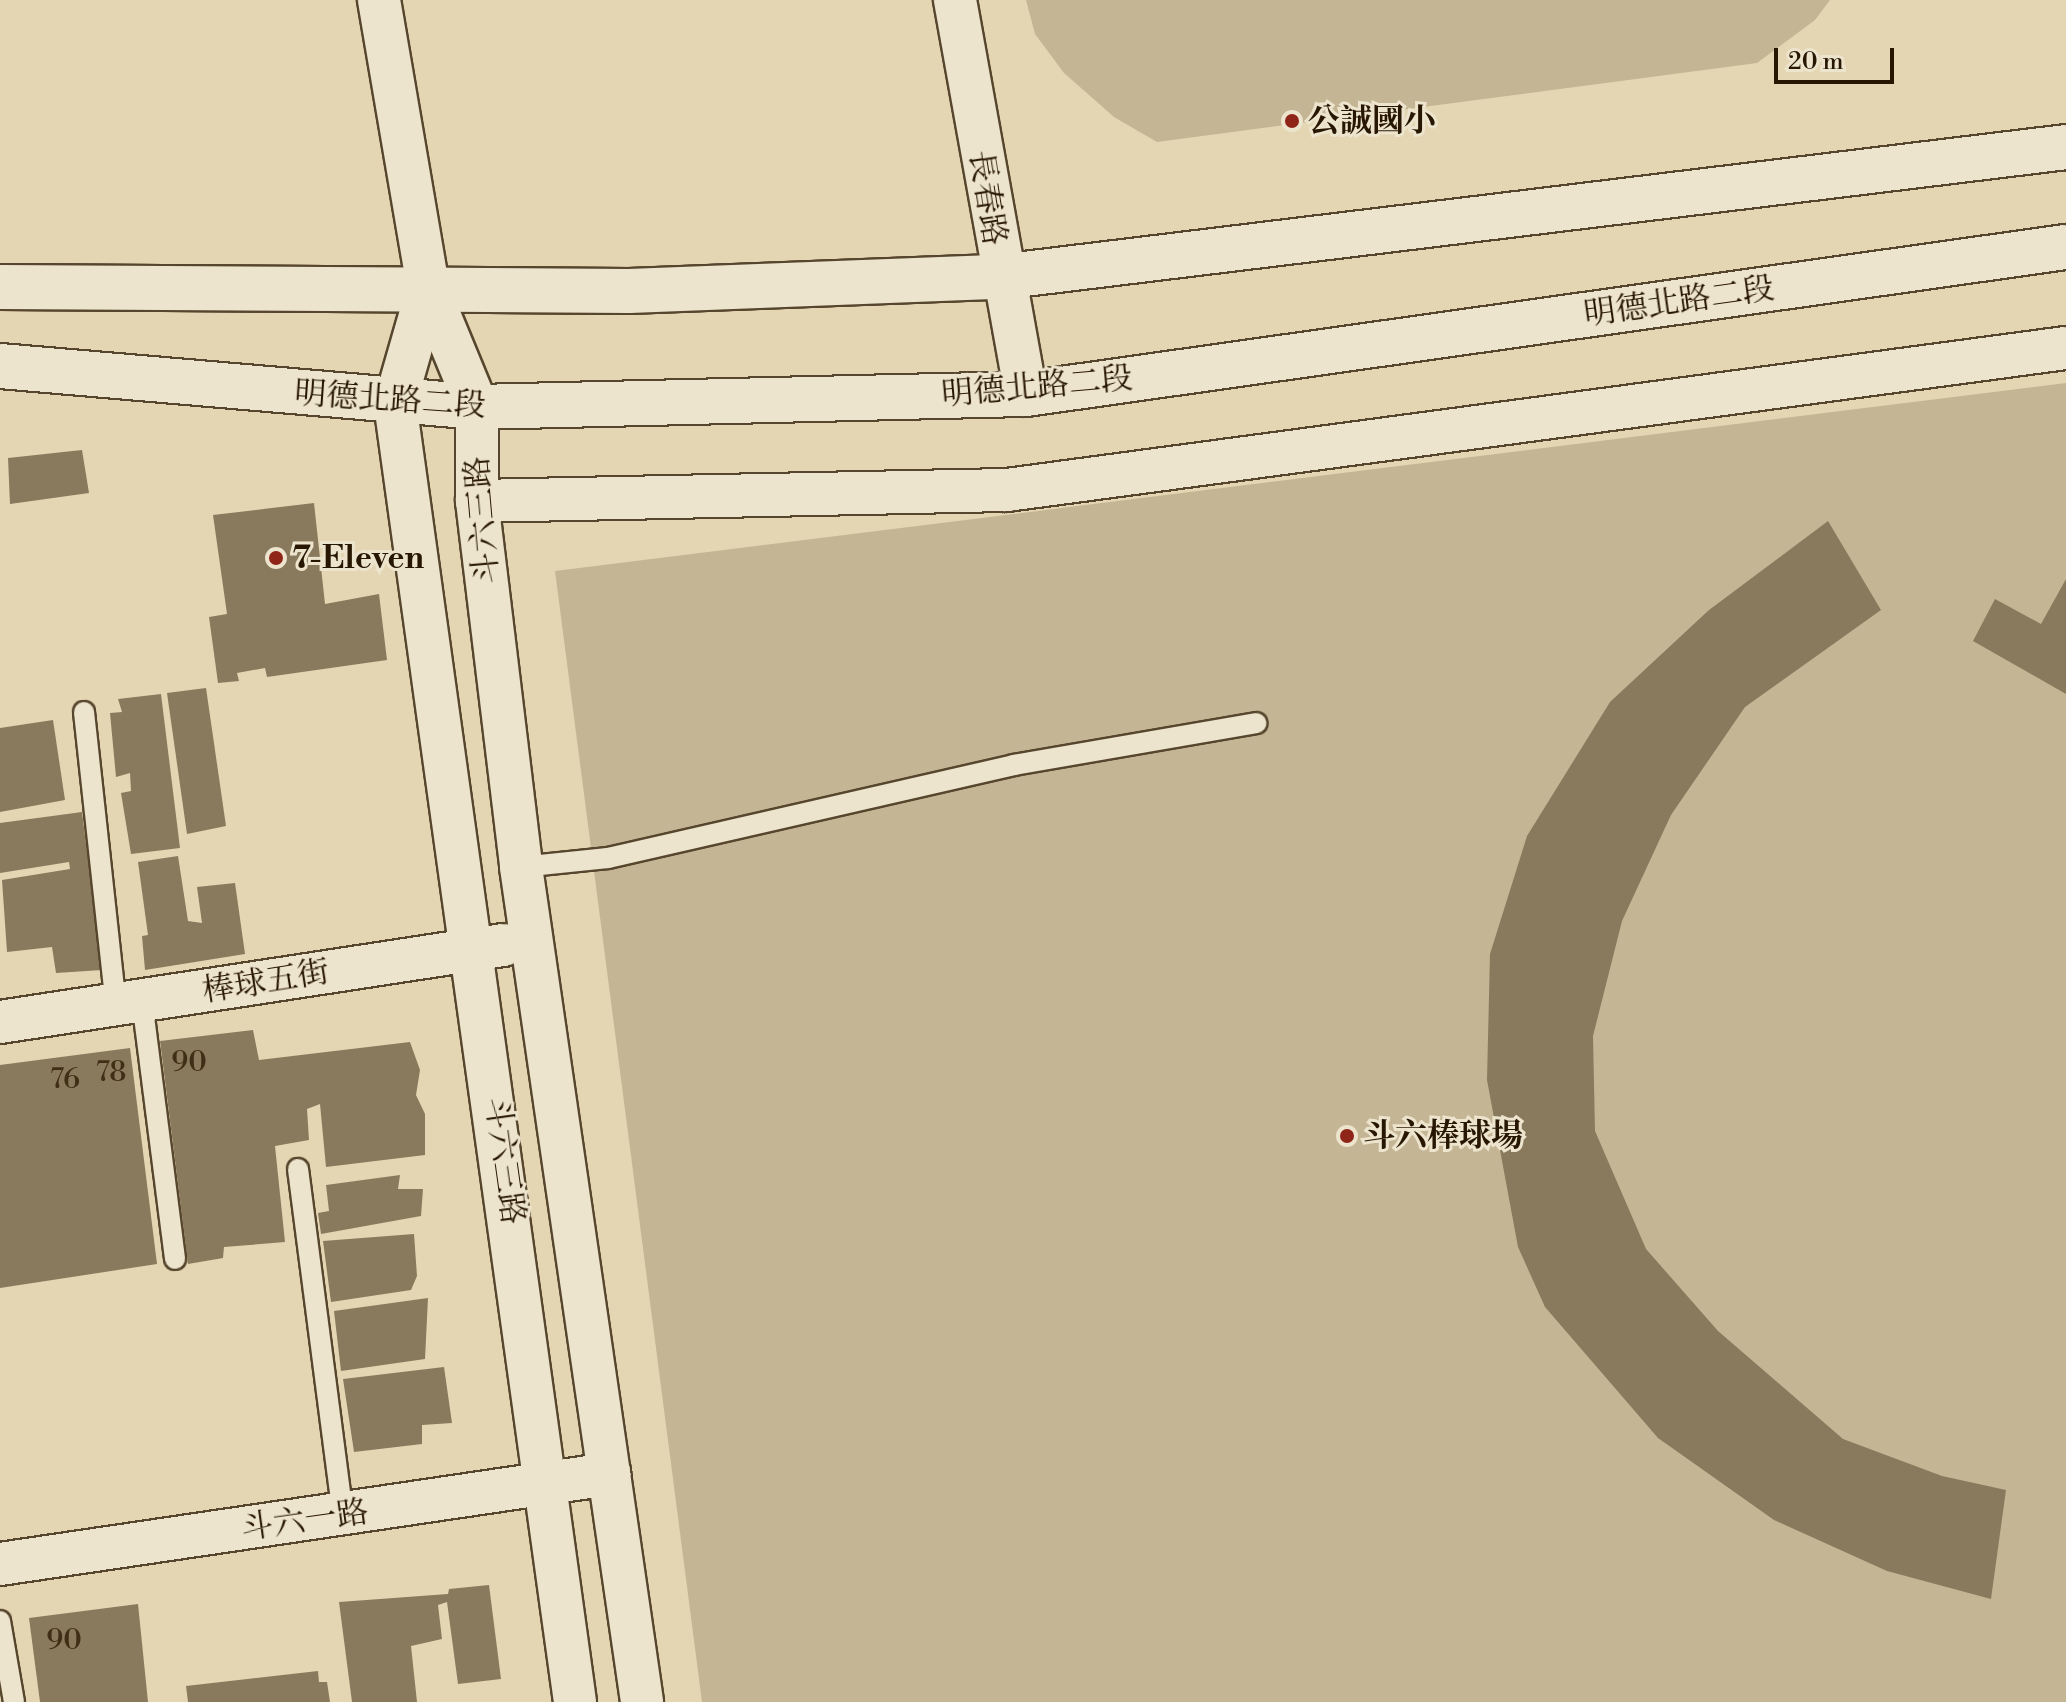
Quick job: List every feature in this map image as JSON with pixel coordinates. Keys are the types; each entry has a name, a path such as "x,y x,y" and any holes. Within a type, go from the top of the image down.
{"main road":[{"path":"0,287 629,291 1000,277 2066,147"},
{"name":"明德北路二段","path":"0,366 395,403 477,407 1026,394 2066,247"}],"street":[{"path":"379,0 428,288"},
{"name":"長春路","path":"955,0 1000,277 1026,394"},
{"name":"斗六三路","path":"428,288 395,403 475,951 575,1702"},
{"name":"斗六三路","path":"428,288 477,407 477,501 521,867 642,1702"},
{"path":"477,501 1007,490 2066,348"},
{"name":"棒球五街","path":"0,1022 532,940"},
{"name":"斗六一路","path":"0,1564 548,1487 609,1474"}],"lane":[{"path":"84,712 129,1003 175,1259"},
{"path":"521,867 608,858 1014,765 1256,723"},
{"path":"298,1169 343,1515"},
{"path":"0,1621 14,1702"}],"shaded area":[{"name":"公誠國小","path":"1026,0 1830,0 1815,20 1757,63 1157,142 1114,117 1064,73 1035,34"},
{"name":"斗六棒球場","path":"2066,383 2066,1702 702,1702 555,571"}],"building":[{"path":"82,450 89,493 10,504 8,458"},
{"path":"314,503 325,604 379,594 387,660 267,677 265,668 237,673 239,681 218,683 209,617 227,614 213,515"},
{"path":"1828,521 1881,610 1745,707 1671,815 1622,921 1593,1036 1595,1131 1646,1249 1718,1331 1843,1439 1942,1476 2006,1490 1991,1599 1887,1571 1774,1520 1658,1438 1545,1307 1518,1247 1487,1080 1490,954 1527,836 1610,702 1709,610"},
{"path":"2066,579 2066,694 1973,641 1995,599 2041,624"},
{"path":"206,688 226,826 187,834 167,693"},
{"path":"161,694 180,848 131,854 121,793 131,791 130,773 116,777 110,713 122,712 118,699"},
{"path":"53,720 65,800 0,812 0,728"},
{"path":"82,812 102,970 56,973 52,947 7,952 2,880 70,869 69,862 0,873 0,823"},
{"path":"178,856 188,921 202,923 197,887 235,883 245,954 145,970 142,936 148,935 138,862"},
{"path":"253,1030 259,1060 410,1042 420,1070 416,1095 425,1114 425,1155 326,1167 320,1104 307,1109 309,1140 275,1146 285,1242 224,1247 223,1258 188,1264 160,1041"},
{"path":"130,1048 157,1264 0,1288 0,1065"},
{"path":"400,1175 398,1189 423,1189 421,1216 321,1234 318,1213 329,1211 326,1185"},
{"path":"414,1234 417,1276 411,1290 331,1302 323,1241"},
{"path":"428,1298 425,1359 341,1371 334,1311"},
{"path":"444,1367 452,1423 422,1425 422,1444 354,1452 343,1379"},
{"path":"489,1585 501,1679 458,1684 447,1602 438,1605 442,1639 411,1646 417,1702 352,1702 339,1602 448,1594 449,1589"},
{"path":"138,1604 148,1702 40,1702 29,1618"},
{"path":"318,1671 319,1682 327,1682 330,1702 188,1702 186,1686"}],"place":[{"name":"公誠國小","path":"1292,121"},
{"name":"7-Eleven","path":"276,558"},
{"name":"斗六棒球場","path":"1347,1136"}]}
